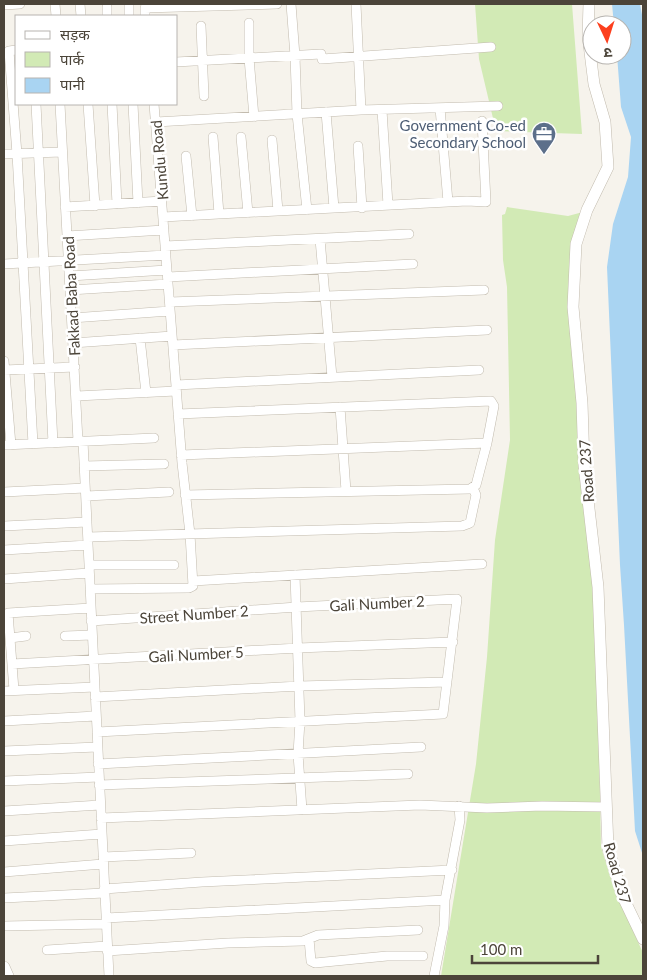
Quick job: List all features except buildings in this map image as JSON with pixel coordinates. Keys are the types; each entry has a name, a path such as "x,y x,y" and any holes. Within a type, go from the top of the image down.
{"street":[{"path":"4,5 20,4"},
{"path":"145,15 145,8 277,4"},
{"path":"291,4 297,114 308,210"},
{"path":"356,4 361,110"},
{"name":"Road 237","path":"589,4 588,36 594,84 605,122 608,167 587,210 576,244 573,307 582,403 584,465 598,588 608,848 622,895 643,939"},
{"path":"249,23 249,58 254,117"},
{"path":"200,26 204,96"},
{"path":"178,62 321,54 322,60 491,47"},
{"path":"15,50 9,50 17,154 33,444"},
{"path":"36,105 53,442"},
{"name":"Fakkad Baba Road","path":"60,105 76,396 86,492 109,976"},
{"path":"88,105 95,206"},
{"path":"112,105 117,204"},
{"path":"133,105 138,203"},
{"name":"Kundu Road","path":"154,105 181,455 193,581"},
{"path":"156,122 361,110 498,106"},
{"path":"440,108 448,202"},
{"path":"382,110 388,206"},
{"path":"326,112 334,208"},
{"path":"163,217 448,202 486,202 482,121"},
{"path":"213,137 219,214"},
{"path":"240,137 248,213"},
{"path":"272,140 278,211"},
{"path":"358,146 362,208"},
{"path":"4,154 62,152"},
{"path":"186,156 192,216"},
{"path":"66,207 162,201"},
{"path":"67,236 164,230"},
{"path":"4,264 69,261 166,251 409,234"},
{"path":"320,239 332,377"},
{"path":"70,276 168,277 413,264"},
{"path":"70,290 168,277"},
{"path":"72,318 170,306 326,296 484,290"},
{"path":"74,343 140,338 173,341 329,338 487,330"},
{"path":"140,338 146,393"},
{"path":"4,361 8,445 154,438"},
{"path":"4,370 75,367"},
{"path":"76,396 146,393 176,388 332,377 479,370"},
{"path":"178,414 340,406 491,402 494,406 487,443 476,485 473,488"},
{"path":"340,406 346,491"},
{"path":"181,455 487,443"},
{"path":"84,466 164,464"},
{"path":"185,495 473,488"},
{"path":"4,550 88,541 190,534 462,526 470,523 476,495 473,488"},
{"path":"4,492 169,492"},
{"path":"4,526 87,522"},
{"path":"4,579 89,569 174,564"},
{"path":"90,589 189,588 193,586 193,581 482,564"},
{"path":"295,575 300,721 298,754 302,810"},
{"name":"Gali Number 2","path":"297,607 457,599 453,642"},
{"name":"Street Number 2","path":"91,621 297,607"},
{"path":"14,690 8,613 91,608"},
{"path":"65,636 92,635"},
{"path":"10,638 26,636"},
{"path":"97,732 443,714 453,642"},
{"name":"Gali Number 5","path":"12,664 298,648 453,642"},
{"path":"95,698 299,686 447,682"},
{"path":"4,691 94,687"},
{"path":"4,721 96,716"},
{"path":"4,751 97,747"},
{"path":"98,764 421,747"},
{"path":"4,781 299,778 408,774"},
{"path":"4,811 100,805"},
{"path":"101,818 420,805 487,808 542,806 606,807"},
{"path":"434,976 444,926 445,900 460,820 459,806"},
{"path":"4,840 102,834"},
{"path":"4,872 103,860 190,853"},
{"path":"4,898 202,882 452,870"},
{"path":"4,926 445,900"},
{"path":"47,950 303,941 318,935 418,930"},
{"path":"309,939 311,961 315,963 387,956 423,956"},
{"path":"4,967 8,976"}],"green space":[{"path":"475,4 572,4 582,134 496,131 479,59"},
{"path":"507,207 568,216 583,212 573,249 596,591 601,847 614,888 643,953 643,976 441,976 476,764 487,657 495,540 510,440 507,287 503,260 502,215 505,214"}],"water":[{"path":"612,4 640,4 643,20 643,856 635,831 620,565 607,267 613,224 628,177 631,137 621,107 618,65 632,65 632,15 613,15"}],"place":[{"name":"Government Co-ed Secondary School","path":"544,155"}]}
